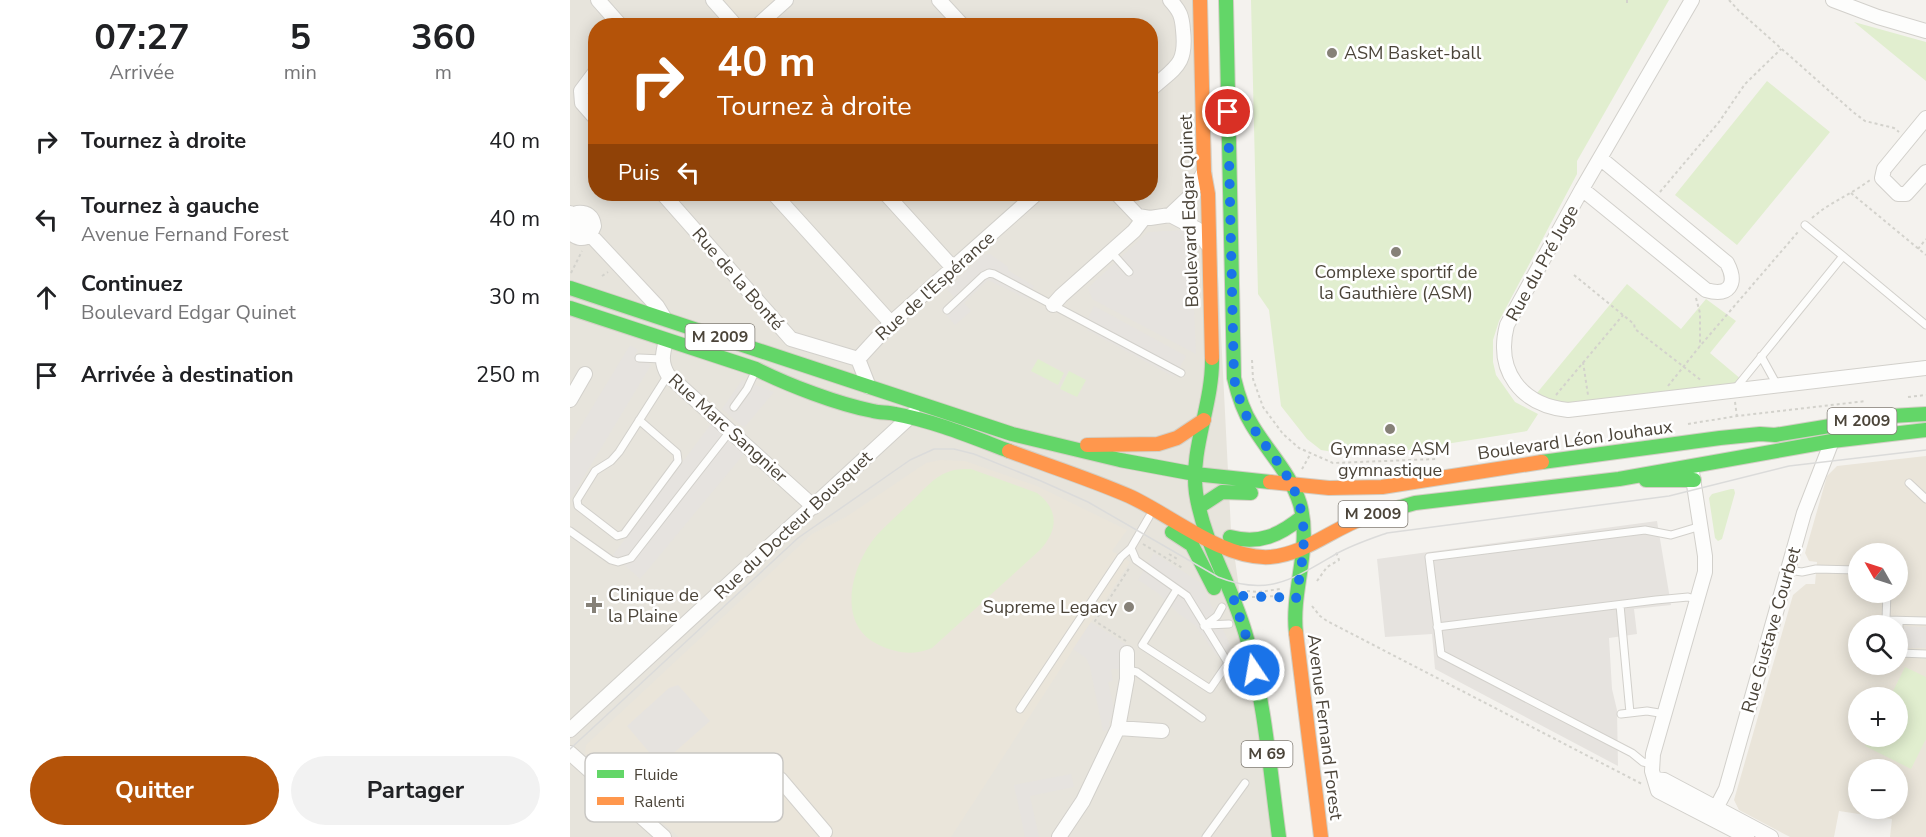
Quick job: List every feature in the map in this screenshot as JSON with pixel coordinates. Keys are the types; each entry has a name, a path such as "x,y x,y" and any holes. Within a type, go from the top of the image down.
{"main road":[{"name":"Boulevard Edgar Quinet","path":"1200,0 1204,172 1208,194 1210,249 1212,382 1204,420"},
{"path":"1226,0 1234,378 1238,396 1245,414 1271,452 1300,480 1341,499 1382,486"},
{"name":"M 2009","path":"570,288 1012,434 1068,448 1195,474 1300,480 1349,489 1382,486"},
{"name":"M 2009","path":"570,308 756,369 778,380 872,411 909,418 965,434 1073,474 1129,489 1156,509 1230,551 1268,557 1282,556 1304,549"},
{"name":"Boulevard Léon Jouhaux","path":"1382,486 1685,442 1775,435 1891,416 1926,414"},
{"path":"1068,448 1102,444 1167,442 1181,436 1204,420"},
{"name":"M 69","path":"1204,420 1198,442 1195,474 1196,512 1239,614 1254,670 1278,837"},
{"name":"Boulevard Léon Jouhaux","path":"1304,549 1347,525 1379,512 1415,503 1449,501 1620,478 1693,473 1714,461 1832,441 1926,430"},
{"name":"Boulevard Léon Jouhaux","path":"1693,473 1718,451 1764,442 1775,435"},
{"path":"1685,442 1693,473"},
{"path":"1302,517 1276,536 1259,541 1234,538 1196,512 1215,496 1228,491 1300,480 1349,489"},
{"name":"M 69","path":"1300,480 1304,549"},
{"path":"1129,489 1149,517 1192,545 1240,648 1254,670"},
{"name":"Avenue Fernand Forest","path":"1304,549 1296,599 1296,644 1321,837"}],"street":[{"path":"598,0 614,18"},
{"path":"713,0 729,18"},
{"path":"766,18 786,0"},
{"path":"939,0 956,18"},
{"path":"1158,82 1182,60 1185,46 1182,12 1170,0"},
{"name":"Rue du Pré Juge","path":"1692,0 1582,189 1507,325 1504,338 1506,363 1515,384 1528,398 1547,407 1568,410 1926,368"},
{"path":"1833,0 1869,6 1926,31"},
{"path":"588,82 581,91 582,103 588,110"},
{"path":"1926,118 1884,169 1882,178 1898,194 1906,194 1926,172"},
{"path":"1582,189 1706,290 1717,293 1725,292 1731,285 1733,278 1727,263 1600,158"},
{"path":"1123,201 1134,213 1144,218 1170,214 1189,197 1204,172"},
{"name":"Rue de la Bonté","path":"669,201 791,339 858,358"},
{"path":"780,201 891,323"},
{"path":"892,201 954,269"},
{"name":"Rue de l'Espérance","path":"858,358 891,323 1028,201"},
{"path":"1170,214 1197,229 1210,249"},
{"path":"571,216 652,301 665,319"},
{"path":"1053,305 1139,226 1144,218"},
{"path":"570,231 578,238 591,235"},
{"name":"Rue Marc Sangnier","path":"666,340 662,359 663,367 668,375 814,507"},
{"path":"858,358 869,387"},
{"path":"570,400 585,374"},
{"name":"Rue du Docteur Bousquet","path":"570,730 888,437 925,406"},
{"path":"872,411 886,426 888,437"},
{"name":"Rue Gustave Courbet","path":"1714,813 1726,789 1804,513 1832,441"},
{"path":"1693,473 1706,564 1652,764 1655,779 1658,791 1772,837"},
{"path":"1059,837 1083,801 1118,728 1128,670 1127,653"},
{"path":"1118,728 1162,731"},
{"path":"570,753 585,767"},
{"path":"783,783 825,832"},
{"path":"1714,813 1747,837"},
{"path":"646,822 663,837"}],"lane":[{"path":"1805,225 1926,325"},
{"path":"1111,252 1129,272"},
{"path":"1734,390 1843,256"},
{"path":"947,310 989,273 994,273 1182,372"},
{"path":"1761,356 1778,385"},
{"path":"639,358 662,359"},
{"path":"734,407 747,389 756,369"},
{"path":"639,420 677,453 678,461 624,534 617,536 578,506 577,500 595,471 611,461 668,375"},
{"path":"570,531 611,560 618,562 631,558 731,430"},
{"path":"1909,483 1926,499"},
{"path":"1020,709 1121,557 1131,548 1149,517"},
{"path":"1652,764 1643,762 1632,753 1441,654 1429,557 1645,530 1671,535 1701,526"},
{"path":"1131,548 1136,560 1187,596 1228,663 1210,689 1142,645 1177,589"},
{"path":"1788,570 1802,572 1816,569 1848,570"},
{"path":"1437,627 1620,604 1688,597 1698,600"},
{"path":"1620,604 1630,713"},
{"path":"1204,626 1217,616 1222,607"},
{"path":"1908,621 1926,621"},
{"path":"1204,626 1229,624"},
{"path":"1908,653 1926,654"},
{"path":"1128,670 1137,672 1202,718"},
{"path":"1621,714 1647,711 1665,714"},
{"path":"1206,837 1245,783"}],"path":[{"path":"1729,0 1781,49 1865,121 1894,128 1909,139"},
{"path":"1652,201 1719,122 1745,84 1781,49"},
{"path":"1659,398 1700,346 1805,225 1817,213 1851,193 1884,169"},
{"path":"1851,193 1926,255"},
{"path":"570,275 591,235"},
{"path":"1918,249 1926,240"},
{"path":"602,276 608,272"},
{"path":"1574,275 1634,324 1635,329 1684,365 1715,392"},
{"path":"1697,283 1695,292 1700,313 1700,346"},
{"path":"1547,407 1623,315"},
{"path":"1252,356 1253,379 1263,407 1283,434 1299,448 1311,453 1300,480"},
{"path":"1584,362 1590,408"},
{"path":"1734,390 1737,416 1746,436"},
{"path":"1136,540 1185,570"},
{"path":"1127,653 1125,640 1095,621 1136,560"},
{"path":"1253,597 1278,595 1309,603 1327,621 1645,785 1655,779"}],"shaded area":[{"path":"570,0 1204,0 1231,530 1273,837 570,837"},
{"path":"722,0 778,0 758,18 738,18"},
{"path":"1185,230 1191,236 1196,354 1092,299 1088,288 1148,232"},
{"path":"990,254 1007,266 1009,271 1034,286 1027,299 988,280 964,303 971,311 955,325 941,309 954,297 947,289 983,255"},
{"path":"1094,306 1186,356 1174,377 1087,330 1092,321 1088,318"},
{"path":"630,345 638,350 635,355 651,365 570,500 570,444"},
{"path":"742,380 774,392 744,428 722,409"},
{"path":"711,424 744,454 640,579 613,555"},
{"path":"1926,456 1926,837 1890,837 1892,819 1908,819 1908,759 1848,759 1848,812 1839,811 1834,837 1790,837 1739,810 1734,800 1793,595 1806,584 1815,584 1817,562 1809,561 1805,553 1827,476 1837,466"},
{"path":"940,460 965,461 1037,486 1127,530 1112,551 1130,562 951,837 679,837 662,822 783,822 783,753 585,753 586,745 812,534 846,517 926,463"},
{"path":"1657,521 1671,605 1634,609 1637,634 1609,638 1612,689 1617,710 1618,766 1435,669 1432,634 1385,637 1377,559"},
{"path":"1154,553 1201,583 1234,653 1217,656 1195,625 1179,614 1158,593 1138,580"},
{"path":"1091,622 1127,645 1128,669 1111,669 1113,681 1108,682 1114,708 1110,722 1109,720 1110,730 1103,731 1090,667 1086,658 1073,649"},
{"path":"1908,626 1926,627 1926,648 1908,648"},
{"path":"678,685 710,721 674,753 650,753 627,726 669,688"},
{"path":"1071,774 1074,787 1030,796 1039,837 1025,837 1014,785"}],"green space":[{"name":"Complexe sportif de la Gauthière (ASM)","path":"1251,0 1669,0 1577,161 1577,174 1499,321 1493,340 1493,362 1496,375 1515,402 1538,414 1527,431 1364,457 1321,450 1307,439 1281,406 1269,310 1258,294"},
{"path":"1854,22 1926,42 1926,81"},
{"path":"1767,81 1830,132 1737,245 1675,195"},
{"path":"1627,284 1681,329 1706,299 1736,321 1710,353 1742,380 1734,390 1579,409 1532,399"},
{"path":"1038,359 1064,373 1058,385 1031,371"},
{"path":"1069,371 1086,380 1077,397 1060,389"},
{"path":"971,469 1037,493 1044,499 1054,520 1047,542 932,648 919,652 905,652 879,645 865,636 856,624 852,609 852,594 860,562 877,535 932,481 951,471"},
{"path":"1734,489 1735,493 1722,539 1718,541 1715,538 1709,498 1712,494"},
{"path":"1908,668 1926,677 1926,739 1911,769 1908,768 1908,759 1891,759 1867,747 1908,747 1908,687 1895,687 1901,675 1908,675"}],"tram line":[{"path":"570,749 798,538 910,460 934,449 954,449 974,454 1041,481 1088,502 1218,577 1251,585 1266,585 1293,578 1348,548 1387,533 1669,496 1789,466 1926,450"}],"traffic: fast":[{"path":"1226,0 1234,378 1241,403 1249,420 1285,473 1300,504 1304,537 1296,601 1296,633"},
{"path":"570,288 1012,434 1120,460 1195,474 1270,482"},
{"path":"570,308 756,369 829,399 876,412 892,413 924,421 1009,451"},
{"path":"1212,358 1209,392 1196,459 1196,493 1212,549 1235,602 1253,663 1279,837"},
{"path":"1542,462 1720,438 1760,434 1775,435 1891,416 1926,414"},
{"path":"1366,517 1415,503 1619,479 1832,441 1926,430"},
{"path":"1646,480 1694,480"},
{"path":"1199,507 1222,492 1251,493"},
{"path":"1230,537 1250,540 1269,537 1286,529 1302,517"},
{"path":"1172,532 1192,545 1214,588"}],"traffic: slow":[{"path":"1200,0 1212,358"},
{"path":"1087,445 1158,444 1177,438 1204,420"},
{"path":"1009,451 1129,496 1216,544 1252,556 1270,557 1296,551 1366,517"},
{"path":"1270,482 1329,488 1382,487 1542,462"},
{"path":"1296,633 1321,837"}],"place":[{"name":"ASM Basket-ball","path":"1332,53"},
{"name":"Complexe sportif de la Gauthière (ASM)","path":"1396,252"},
{"name":"Gymnase ASM gymnastique","path":"1390,429"},
{"name":"Clinique de la Plaine","path":"594,605"},
{"name":"Supreme Legacy","path":"1129,607"}],"route":[{"path":"1228,112 1234,378 1245,414 1254,430 1286,472 1292,485 1300,506 1304,533 1304,559 1296,599 1278,595 1253,597 1232,594 1247,639 1254,670"}]}
